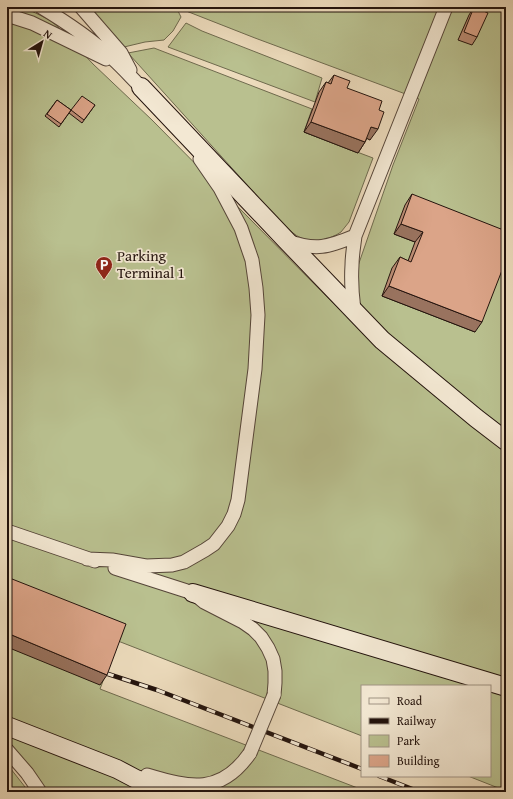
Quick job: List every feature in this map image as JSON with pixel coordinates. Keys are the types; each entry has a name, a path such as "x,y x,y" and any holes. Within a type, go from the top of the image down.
{"main road":[{"path":"138,84 382,340 506,441"},
{"path":"382,340 404,350 506,428"},
{"path":"193,593 506,687"},
{"path":"7,726 117,769 132,777 170,792"}],"street":[{"path":"41,7 57,16 88,38 122,67 138,84"},
{"path":"81,7 121,53 138,84"},
{"path":"354,310 351,278 355,236 446,7"},
{"path":"7,15 46,30 122,67"},
{"path":"7,24 46,30"},
{"path":"87,559 112,560 146,566 172,565 184,562 214,544 228,526 234,514 238,500 255,368 258,315 252,260 241,228 220,188 179,127"},
{"path":"286,240 300,246 316,247 330,245 355,236"},
{"path":"7,531 87,559 193,593 204,602 243,622 253,629 261,637 268,648 275,671 274,695 250,753 236,770 217,781 201,785 189,785 172,783 134,771 117,769"},
{"path":"7,750 27,773 40,792"}],"green space":[{"path":"7,7 23,7 50,20 59,28 93,64 152,120 342,312 393,165 419,99 176,7 506,7 506,791 471,777 491,777 491,685 361,685 361,736 118,641 100,689 368,792 41,792 7,750"},
{"path":"90,7 176,7 181,17 173,31 164,40 145,42 124,47"},
{"path":"186,23 202,31 322,78 315,102 168,47"},
{"path":"154,48 312,109 304,132 373,158 349,222 341,232 333,237 313,241 297,236 283,224 128,53"},
{"path":"7,764 29,792 7,792"}],"building":[{"path":"474,7 488,13 477,37 464,32"},
{"path":"334,75 350,81 347,88 382,101 379,110 384,112 378,129 371,127 365,142 311,122 326,82 331,84"},
{"path":"82,96 95,105 84,120 71,110"},
{"path":"57,100 71,110 61,124 47,114"},
{"path":"412,194 506,231 506,260 482,322 389,286 400,257 411,262 423,232 401,224"},
{"path":"7,577 126,624 107,675 7,633"}],"railway":[{"path":"105,673 157,690 361,769"},
{"path":"382,777 420,792"}],"place":[{"name":"Parking Terminal 1","path":"104,280"}]}
